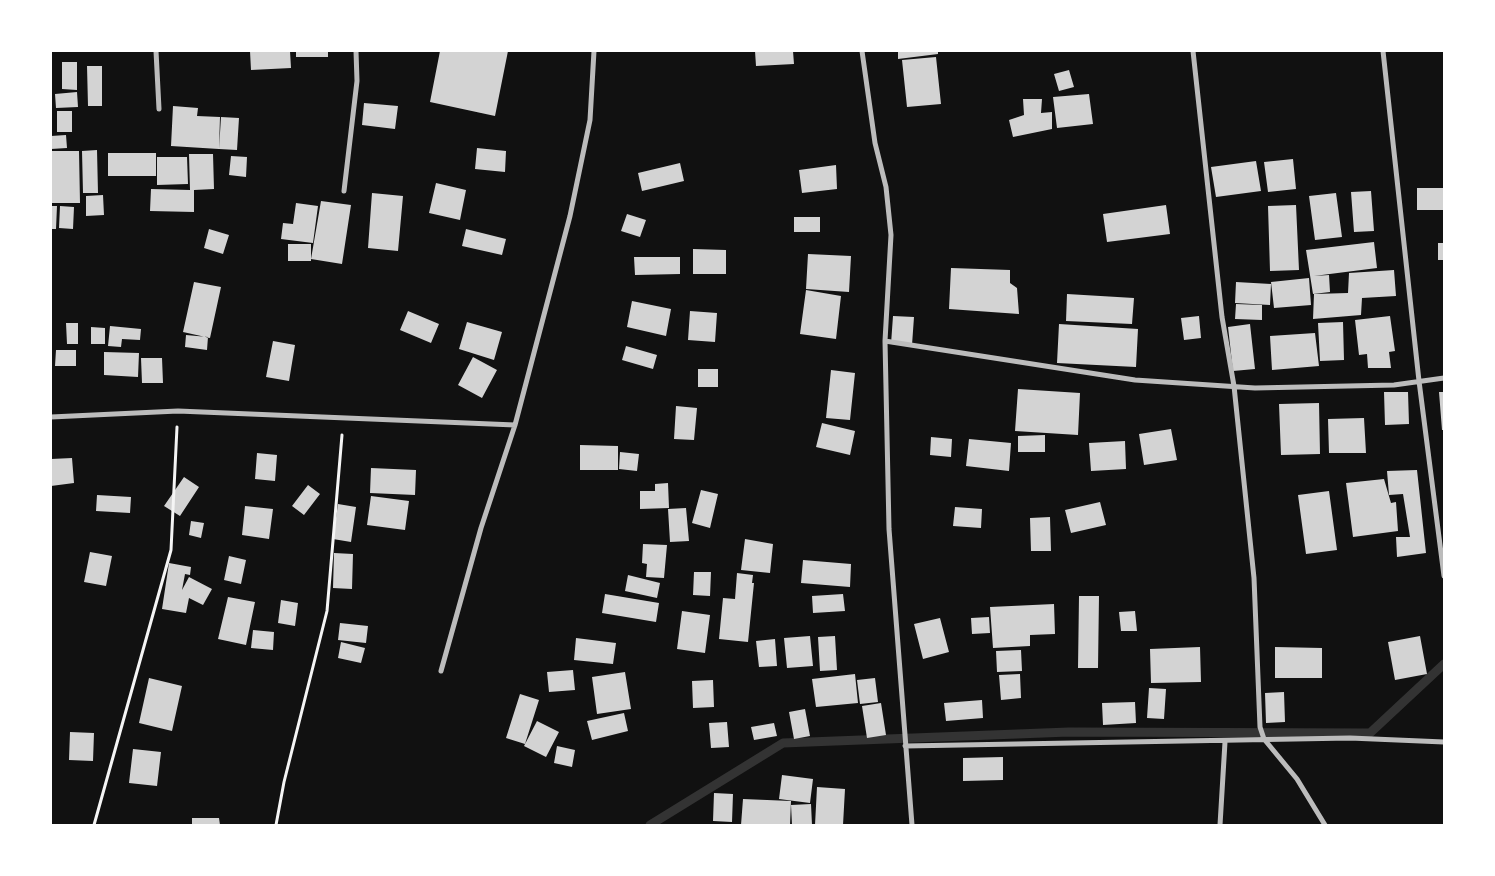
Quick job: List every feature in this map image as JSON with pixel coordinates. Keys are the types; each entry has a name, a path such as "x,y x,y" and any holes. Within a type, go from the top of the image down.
{"street":[{"path":"156,51 159,109"},
{"path":"344,191 357,81 356,51"},
{"path":"441,671 480,528 515,425 570,216 590,120 594,51"},
{"path":"862,51 875,143 886,187 891,235 885,341 889,529 912,825"},
{"path":"1193,51 1222,317 1234,386 1254,578 1260,727 1264,739 1297,779 1325,825"},
{"path":"1383,51 1419,381 1444,576"},
{"path":"885,341 1135,380 1255,388 1394,385 1444,378"},
{"path":"51,417 178,411 249,416 344,417 515,425"},
{"path":"905,746 1225,742 1264,739 1350,738 1444,742"},
{"path":"1220,825 1225,742"}],"path":[{"path":"94,825 171,550 178,411"},
{"path":"276,825 284,782 327,612 344,417"}],"building":[{"path":"250,51 290,51 291,68 251,70"},
{"path":"296,51 328,51 328,57 296,57"},
{"path":"440,51 508,51 495,116 430,102"},
{"path":"755,51 793,51 794,64 756,66"},
{"path":"898,51 938,51 938,54 898,59"},
{"path":"936,57 941,104 907,107 902,60"},
{"path":"62,62 77,62 77,90 62,89"},
{"path":"87,66 102,66 102,106 88,106"},
{"path":"1069,70 1074,87 1059,91 1054,74"},
{"path":"77,92 78,107 56,108 55,94"},
{"path":"1089,94 1093,124 1057,128 1053,97"},
{"path":"1023,99 1042,99 1041,113 1052,112 1052,129 1013,137 1009,120 1024,115"},
{"path":"364,103 398,106 395,129 362,125"},
{"path":"173,106 198,108 197,116 220,117 219,149 171,146"},
{"path":"57,111 72,111 72,132 57,132"},
{"path":"221,117 239,118 237,150 219,149"},
{"path":"66,135 67,148 51,149 51,136"},
{"path":"477,148 506,151 505,172 475,169"},
{"path":"97,150 98,193 83,193 82,151"},
{"path":"51,151 79,151 80,203 52,203"},
{"path":"108,153 156,153 156,176 108,176"},
{"path":"189,154 213,154 214,189 194,190 194,212 150,211 151,189 190,190"},
{"path":"231,156 247,157 246,177 229,175"},
{"path":"157,157 187,157 188,184 157,185"},
{"path":"1293,159 1296,189 1268,192 1264,162"},
{"path":"1256,161 1261,191 1216,197 1211,167"},
{"path":"680,163 684,181 642,191 638,173"},
{"path":"836,165 837,189 802,193 799,170"},
{"path":"436,183 466,190 460,220 429,213"},
{"path":"1417,188 1444,188 1444,210 1417,210"},
{"path":"1371,191 1374,231 1354,232 1351,192"},
{"path":"372,193 403,196 398,251 368,248"},
{"path":"1336,193 1342,237 1315,240 1309,196"},
{"path":"103,195 104,215 86,216 86,196"},
{"path":"321,201 351,205 342,264 311,259"},
{"path":"296,203 318,206 313,243 281,239 283,223 293,224"},
{"path":"1166,205 1170,234 1107,242 1103,214"},
{"path":"1296,205 1299,270 1270,271 1268,206"},
{"path":"51,206 57,206 56,229 51,229"},
{"path":"60,206 74,207 73,229 59,228"},
{"path":"627,214 646,220 640,237 621,231"},
{"path":"794,217 820,217 820,232 794,232"},
{"path":"209,229 229,235 223,254 204,248"},
{"path":"466,229 506,239 502,255 462,246"},
{"path":"1374,242 1377,268 1314,276 1329,275 1330,292 1313,294 1306,250"},
{"path":"1438,243 1444,243 1444,260 1438,260"},
{"path":"288,244 311,244 311,261 288,261"},
{"path":"693,249 726,250 726,274 693,274"},
{"path":"808,254 851,256 849,292 806,289"},
{"path":"634,257 680,257 680,274 635,275"},
{"path":"951,268 1010,270 1010,283 1017,288 1019,314 949,309"},
{"path":"1394,270 1396,296 1362,298 1361,315 1313,319 1314,294 1348,293 1349,273"},
{"path":"1309,278 1311,305 1274,308 1271,282"},
{"path":"194,282 221,287 210,338 183,332"},
{"path":"1236,282 1271,284 1270,305 1235,303"},
{"path":"806,290 841,296 836,339 800,334"},
{"path":"1067,294 1134,298 1132,324 1066,321"},
{"path":"632,301 671,309 666,336 627,327"},
{"path":"1236,304 1262,305 1262,320 1235,319"},
{"path":"408,311 439,324 431,343 400,330"},
{"path":"690,311 717,313 715,342 688,340"},
{"path":"893,316 914,317 912,345 891,344"},
{"path":"1199,316 1201,338 1184,340 1181,318"},
{"path":"1390,316 1395,351 1389,352 1391,368 1368,368 1367,354 1359,355 1355,320"},
{"path":"467,322 502,332 494,360 459,349"},
{"path":"1343,322 1344,360 1320,361 1318,323"},
{"path":"66,323 78,323 78,344 67,344"},
{"path":"1059,324 1138,329 1136,367 1057,363"},
{"path":"1250,324 1255,369 1233,371 1228,327"},
{"path":"110,326 141,329 140,340 122,339 121,347 108,346"},
{"path":"91,327 105,328 105,344 91,344"},
{"path":"1315,333 1319,366 1272,370 1270,336"},
{"path":"186,335 208,337 207,350 185,347"},
{"path":"273,341 295,345 289,381 266,377"},
{"path":"626,346 657,355 653,369 622,360"},
{"path":"56,350 76,350 76,366 55,366"},
{"path":"104,352 139,353 138,377 104,375"},
{"path":"473,357 497,370 482,398 458,385"},
{"path":"141,358 162,358 163,383 142,383"},
{"path":"698,369 718,369 718,387 698,387"},
{"path":"831,370 855,373 850,420 826,418"},
{"path":"1018,389 1080,393 1078,435 1015,431"},
{"path":"1384,392 1408,392 1409,424 1385,425"},
{"path":"1439,392 1444,392 1444,430 1442,430"},
{"path":"1319,403 1320,454 1281,455 1279,404"},
{"path":"676,406 697,408 694,440 674,439"},
{"path":"1364,418 1366,453 1329,453 1328,419"},
{"path":"822,423 855,431 850,455 816,447"},
{"path":"1171,429 1177,460 1144,465 1139,434"},
{"path":"1045,435 1045,452 1018,452 1018,436"},
{"path":"931,437 952,439 951,457 930,455"},
{"path":"969,439 1011,443 1009,471 966,466"},
{"path":"1125,441 1126,469 1091,471 1089,443"},
{"path":"580,445 618,446 618,470 580,470"},
{"path":"620,452 639,454 637,471 619,469"},
{"path":"257,453 277,455 275,481 255,479"},
{"path":"72,458 74,483 51,486 51,459"},
{"path":"371,468 416,470 415,495 370,493"},
{"path":"1417,470 1426,553 1397,557 1396,537 1410,537 1403,494 1389,495 1387,471"},
{"path":"184,477 199,487 180,516 164,506"},
{"path":"1384,479 1391,503 1396,502 1398,531 1353,537 1346,483"},
{"path":"668,483 669,508 640,509 640,491 655,491 655,484"},
{"path":"308,485 320,494 304,515 292,506"},
{"path":"701,490 718,494 710,528 692,523"},
{"path":"1329,491 1337,550 1306,554 1298,495"},
{"path":"97,495 131,497 130,513 96,511"},
{"path":"371,496 409,501 405,530 367,525"},
{"path":"1100,502 1106,525 1071,533 1065,510"},
{"path":"338,504 356,507 351,542 333,539"},
{"path":"245,506 273,509 269,539 242,535"},
{"path":"955,507 982,509 981,528 953,526"},
{"path":"686,508 689,541 670,542 668,509"},
{"path":"1050,517 1051,551 1031,551 1030,518"},
{"path":"191,521 204,523 201,538 189,535"},
{"path":"745,539 773,544 770,573 741,570"},
{"path":"643,544 667,545 664,578 646,577 647,564 642,563"},
{"path":"90,552 112,556 106,586 84,582"},
{"path":"334,553 353,554 352,589 333,588"},
{"path":"229,556 246,560 241,584 224,580"},
{"path":"803,560 851,564 850,587 801,583"},
{"path":"169,563 191,567 190,575 185,574 182,590 189,577 212,589 203,605 189,598 186,613 162,609"},
{"path":"694,572 711,572 710,596 693,595"},
{"path":"737,573 753,575 752,583 754,583 748,642 719,639 723,598 735,599"},
{"path":"628,575 660,583 657,598 625,591"},
{"path":"605,594 659,603 656,622 602,613"},
{"path":"843,594 845,611 813,613 812,596"},
{"path":"1079,596 1099,596 1098,668 1078,668"},
{"path":"228,597 255,602 246,645 218,639"},
{"path":"281,600 298,603 295,626 278,623"},
{"path":"1054,604 1055,634 1030,635 1030,646 993,648 990,607"},
{"path":"682,611 710,615 705,653 677,649"},
{"path":"1135,611 1137,631 1121,631 1119,612"},
{"path":"989,617 990,633 972,634 971,618"},
{"path":"940,618 949,652 923,659 914,624"},
{"path":"340,623 368,626 366,643 338,640"},
{"path":"253,630 274,632 273,650 251,648"},
{"path":"810,636 813,666 787,668 784,638"},
{"path":"835,636 837,670 820,671 818,637"},
{"path":"1420,636 1427,674 1395,680 1388,642"},
{"path":"576,638 616,643 613,664 574,660"},
{"path":"775,639 777,666 759,667 756,641"},
{"path":"341,642 365,648 361,663 338,658"},
{"path":"1200,647 1201,682 1151,683 1150,649"},
{"path":"1275,647 1322,648 1322,678 1275,678"},
{"path":"1021,650 1022,671 997,672 996,651"},
{"path":"573,670 575,690 549,692 547,672"},
{"path":"625,672 631,709 597,714 592,677"},
{"path":"855,674 858,703 816,707 812,679"},
{"path":"1020,674 1021,698 1001,700 999,675"},
{"path":"149,678 182,686 172,731 139,723"},
{"path":"875,678 878,702 860,704 857,680"},
{"path":"713,680 714,707 693,708 692,681"},
{"path":"1149,688 1166,689 1164,719 1147,718"},
{"path":"1284,692 1285,722 1266,723 1265,693"},
{"path":"520,694 539,700 525,744 506,738"},
{"path":"982,700 983,718 946,721 944,703"},
{"path":"1135,702 1136,723 1103,725 1102,703"},
{"path":"881,703 886,735 867,738 862,706"},
{"path":"805,709 810,736 794,739 789,712"},
{"path":"624,713 628,731 592,740 587,721"},
{"path":"537,721 559,732 546,757 524,746"},
{"path":"727,722 729,747 711,748 709,723"},
{"path":"774,723 777,736 754,740 751,727"},
{"path":"70,732 94,733 93,761 69,760"},
{"path":"557,746 575,750 572,767 554,763"},
{"path":"133,749 161,752 157,786 129,783"},
{"path":"1003,757 1003,780 963,781 963,758"},
{"path":"782,775 813,779 810,803 779,799"},
{"path":"817,787 845,789 843,825 815,825"},
{"path":"714,793 733,794 732,822 713,821"},
{"path":"743,799 791,801 790,825 741,825"},
{"path":"811,804 812,825 792,825 791,805"},
{"path":"192,818 219,818 220,825 192,825"}],"waterway":[{"path":"650,825 783,743 1069,732 1370,733 1444,664"}]}
